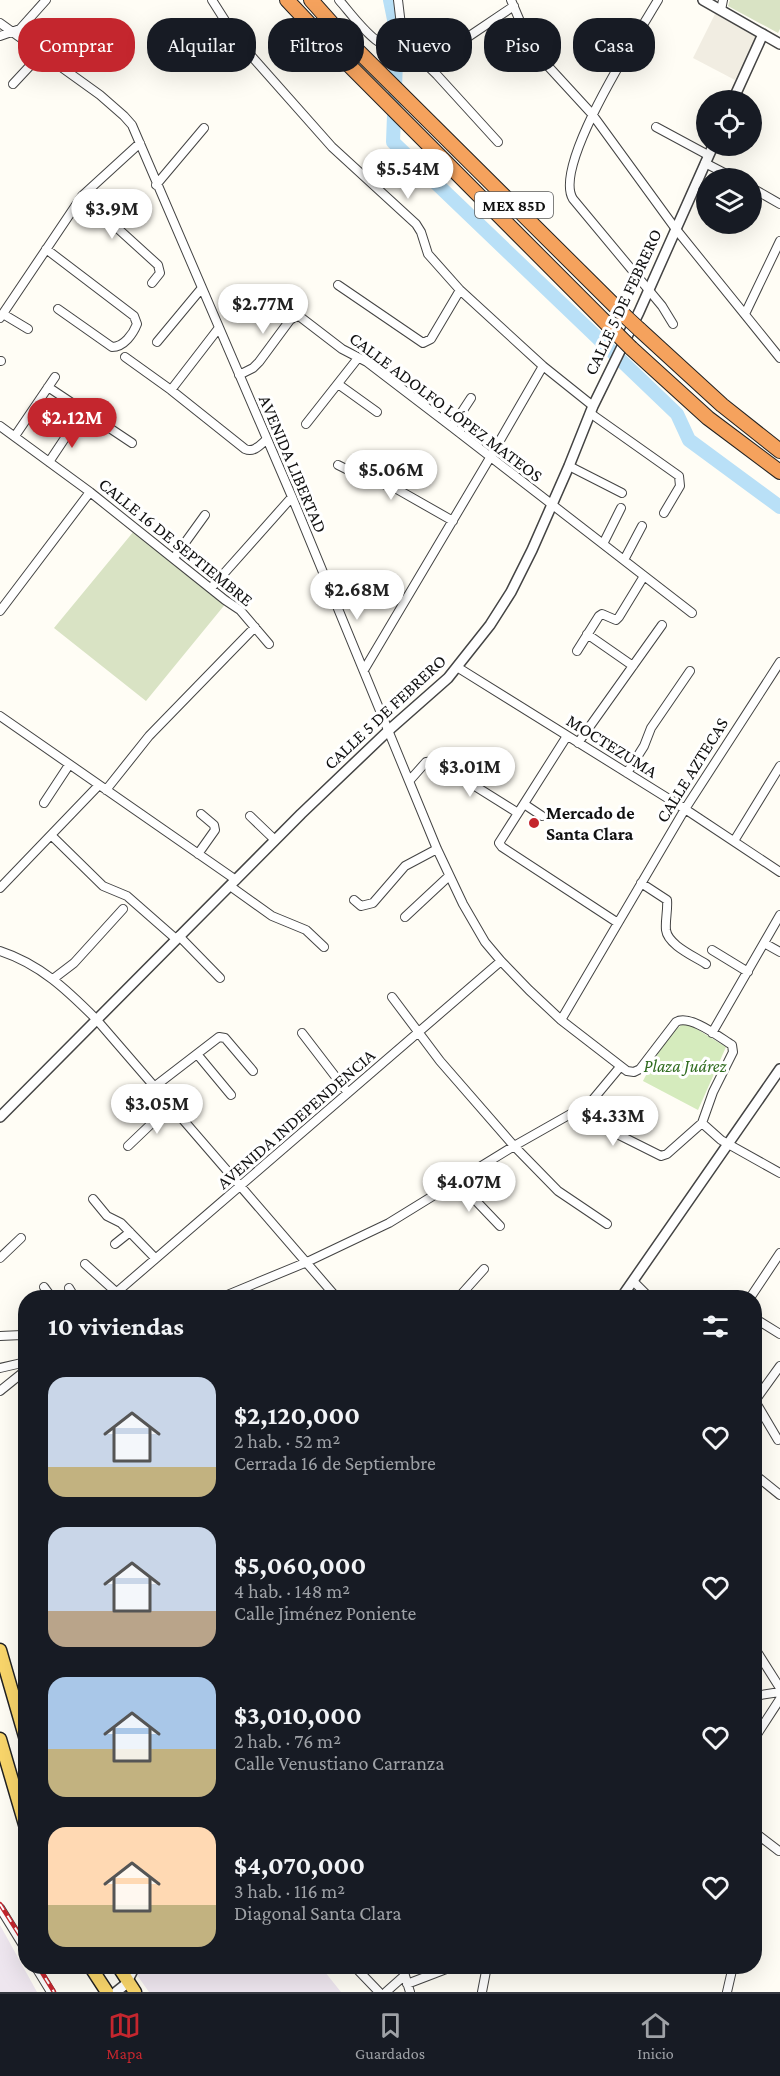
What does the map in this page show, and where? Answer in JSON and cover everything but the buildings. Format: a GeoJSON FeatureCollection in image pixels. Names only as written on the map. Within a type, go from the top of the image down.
{"type":"FeatureCollection","features":[{"type":"Feature","properties":{"kind":"highway","name":"MEX 85D"},"geometry":{"type":"LineString","coordinates":[[287,0],[405,122],[618,335],[625,350],[708,418],[780,472]]}},
{"type":"Feature","properties":{"kind":"highway","name":"MEX 85D"},"geometry":{"type":"LineString","coordinates":[[311,0],[639,329],[722,405],[780,451]]}},
{"type":"Feature","properties":{"kind":"main road"},"geometry":{"type":"LineString","coordinates":[[0,1650],[18,1712]]}},
{"type":"Feature","properties":{"kind":"main road"},"geometry":{"type":"LineString","coordinates":[[0,1739],[18,1801]]}},
{"type":"Feature","properties":{"kind":"main road"},"geometry":{"type":"LineString","coordinates":[[95,1974],[107,1992]]}},
{"type":"Feature","properties":{"kind":"main road"},"geometry":{"type":"LineString","coordinates":[[123,1974],[135,1992]]}},
{"type":"Feature","properties":{"kind":"street"},"geometry":{"type":"LineString","coordinates":[[0,36],[20,29],[46,0]]}},
{"type":"Feature","properties":{"kind":"street"},"geometry":{"type":"LineString","coordinates":[[212,0],[238,41],[332,147],[416,225],[421,232],[428,254],[460,290],[592,410],[679,476],[680,486],[664,513]]}},
{"type":"Feature","properties":{"kind":"street"},"geometry":{"type":"LineString","coordinates":[[339,0],[376,40]]}},
{"type":"Feature","properties":{"kind":"street"},"geometry":{"type":"LineString","coordinates":[[398,0],[400,18]]}},
{"type":"Feature","properties":{"kind":"street"},"geometry":{"type":"LineString","coordinates":[[648,18],[658,0]]}},
{"type":"Feature","properties":{"kind":"street"},"geometry":{"type":"LineString","coordinates":[[703,0],[722,5],[780,44]]}},
{"type":"Feature","properties":{"kind":"street"},"geometry":{"type":"LineString","coordinates":[[472,34],[513,3],[536,53],[592,114],[675,228],[780,358]]}},
{"type":"Feature","properties":{"kind":"street","name":"AVENIDA LIBERTAD"},"geometry":{"type":"LineString","coordinates":[[0,23],[18,38]]}},
{"type":"Feature","properties":{"kind":"street"},"geometry":{"type":"LineString","coordinates":[[738,90],[763,34]]}},
{"type":"Feature","properties":{"kind":"street"},"geometry":{"type":"LineString","coordinates":[[13,84],[24,72]]}},
{"type":"Feature","properties":{"kind":"street","name":"AVENIDA LIBERTAD"},"geometry":{"type":"LineString","coordinates":[[66,72],[117,109],[128,120],[140,143],[156,185],[292,497],[437,849],[473,922],[501,961],[561,1020],[620,1067],[634,1072],[640,1069],[676,1022],[680,1020],[691,1021],[712,1034]]}},
{"type":"Feature","properties":{"kind":"street"},"geometry":{"type":"LineString","coordinates":[[429,72],[498,142]]}},
{"type":"Feature","properties":{"kind":"street"},"geometry":{"type":"LineString","coordinates":[[616,72],[592,114],[576,155],[569,184],[570,195],[662,306],[673,324]]}},
{"type":"Feature","properties":{"kind":"street"},"geometry":{"type":"LineString","coordinates":[[656,127],[719,168]]}},
{"type":"Feature","properties":{"kind":"street"},"geometry":{"type":"LineString","coordinates":[[156,185],[204,128]]}},
{"type":"Feature","properties":{"kind":"street"},"geometry":{"type":"LineString","coordinates":[[28,329],[2,316],[82,196],[140,143]]}},
{"type":"Feature","properties":{"kind":"street","name":"CALLE 5 DE FEBRERO"},"geometry":{"type":"LineString","coordinates":[[0,1117],[275,840],[388,730],[432,693],[458,667],[502,607],[532,550],[608,375],[625,350],[648,291],[708,156]]}},
{"type":"Feature","properties":{"kind":"street"},"geometry":{"type":"LineString","coordinates":[[762,194],[780,204]]}},
{"type":"Feature","properties":{"kind":"street"},"geometry":{"type":"LineString","coordinates":[[82,196],[158,265],[160,273],[152,284]]}},
{"type":"Feature","properties":{"kind":"street"},"geometry":{"type":"LineString","coordinates":[[745,314],[780,241]]}},
{"type":"Feature","properties":{"kind":"street"},"geometry":{"type":"LineString","coordinates":[[46,249],[134,316],[137,324],[123,343],[116,348],[58,309]]}},
{"type":"Feature","properties":{"kind":"street"},"geometry":{"type":"LineString","coordinates":[[339,285],[419,342],[426,343],[431,339],[460,290]]}},
{"type":"Feature","properties":{"kind":"street"},"geometry":{"type":"LineString","coordinates":[[157,342],[201,289]]}},
{"type":"Feature","properties":{"kind":"street","name":"CALLE ADOLFO LÓPEZ MATEOS"},"geometry":{"type":"LineString","coordinates":[[240,375],[259,362],[290,320],[296,316],[303,318],[342,349],[358,357],[491,456],[692,613]]}},
{"type":"Feature","properties":{"kind":"street"},"geometry":{"type":"LineString","coordinates":[[171,390],[218,329]]}},
{"type":"Feature","properties":{"kind":"street"},"geometry":{"type":"LineString","coordinates":[[125,357],[245,449],[255,450],[267,439]]}},
{"type":"Feature","properties":{"kind":"street"},"geometry":{"type":"LineString","coordinates":[[306,424],[358,357]]}},
{"type":"Feature","properties":{"kind":"street"},"geometry":{"type":"LineString","coordinates":[[364,670],[543,366]]}},
{"type":"Feature","properties":{"kind":"street"},"geometry":{"type":"LineString","coordinates":[[15,436],[55,377]]}},
{"type":"Feature","properties":{"kind":"street"},"geometry":{"type":"LineString","coordinates":[[338,384],[377,412]]}},
{"type":"Feature","properties":{"kind":"street"},"geometry":{"type":"LineString","coordinates":[[48,387],[132,442]]}},
{"type":"Feature","properties":{"kind":"street"},"geometry":{"type":"LineString","coordinates":[[452,427],[471,398]]}},
{"type":"Feature","properties":{"kind":"street"},"geometry":{"type":"LineString","coordinates":[[49,462],[75,423]]}},
{"type":"Feature","properties":{"kind":"street","name":"CALLE 16 DE SEPTIEMBRE"},"geometry":{"type":"LineString","coordinates":[[0,426],[90,492],[240,610],[269,644]]}},
{"type":"Feature","properties":{"kind":"street"},"geometry":{"type":"LineString","coordinates":[[374,481],[387,456]]}},
{"type":"Feature","properties":{"kind":"street"},"geometry":{"type":"LineString","coordinates":[[338,465],[402,492],[453,521]]}},
{"type":"Feature","properties":{"kind":"street"},"geometry":{"type":"LineString","coordinates":[[569,466],[622,493]]}},
{"type":"Feature","properties":{"kind":"street"},"geometry":{"type":"LineString","coordinates":[[0,611],[90,492]]}},
{"type":"Feature","properties":{"kind":"street"},"geometry":{"type":"LineString","coordinates":[[211,588],[292,497]]}},
{"type":"Feature","properties":{"kind":"street"},"geometry":{"type":"LineString","coordinates":[[603,544],[621,508]]}},
{"type":"Feature","properties":{"kind":"street"},"geometry":{"type":"LineString","coordinates":[[174,558],[205,515]]}},
{"type":"Feature","properties":{"kind":"street"},"geometry":{"type":"LineString","coordinates":[[624,560],[642,526]]}},
{"type":"Feature","properties":{"kind":"street"},"geometry":{"type":"LineString","coordinates":[[577,651],[601,615],[615,620],[619,618],[644,576]]}},
{"type":"Feature","properties":{"kind":"street"},"geometry":{"type":"LineString","coordinates":[[578,743],[662,624]]}},
{"type":"Feature","properties":{"kind":"street"},"geometry":{"type":"LineString","coordinates":[[106,790],[149,736],[255,627]]}},
{"type":"Feature","properties":{"kind":"street"},"geometry":{"type":"LineString","coordinates":[[587,634],[633,666]]}},
{"type":"Feature","properties":{"kind":"street","name":"CALLE AZTECAS"},"geometry":{"type":"LineString","coordinates":[[561,1020],[685,809],[780,662]]}},
{"type":"Feature","properties":{"kind":"street","name":"MOCTEZUMA"},"geometry":{"type":"LineString","coordinates":[[458,667],[685,809],[780,872]]}},
{"type":"Feature","properties":{"kind":"street"},"geometry":{"type":"LineString","coordinates":[[627,773],[644,746],[651,728],[690,671]]}},
{"type":"Feature","properties":{"kind":"street"},"geometry":{"type":"LineString","coordinates":[[0,716],[198,854],[272,916],[306,930],[324,947]]}},
{"type":"Feature","properties":{"kind":"street"},"geometry":{"type":"LineString","coordinates":[[567,736],[499,843],[618,923]]}},
{"type":"Feature","properties":{"kind":"street"},"geometry":{"type":"LineString","coordinates":[[410,780],[426,762],[435,761],[518,813]]}},
{"type":"Feature","properties":{"kind":"street"},"geometry":{"type":"LineString","coordinates":[[44,803],[69,765]]}},
{"type":"Feature","properties":{"kind":"street"},"geometry":{"type":"LineString","coordinates":[[734,841],[780,765]]}},
{"type":"Feature","properties":{"kind":"street"},"geometry":{"type":"LineString","coordinates":[[0,888],[99,785]]}},
{"type":"Feature","properties":{"kind":"street"},"geometry":{"type":"LineString","coordinates":[[524,804],[542,816]]}},
{"type":"Feature","properties":{"kind":"street"},"geometry":{"type":"LineString","coordinates":[[198,854],[215,830],[214,825],[201,814]]}},
{"type":"Feature","properties":{"kind":"street"},"geometry":{"type":"LineString","coordinates":[[250,816],[275,840]]}},
{"type":"Feature","properties":{"kind":"street"},"geometry":{"type":"LineString","coordinates":[[51,835],[103,886],[127,896],[178,937],[220,978]]}},
{"type":"Feature","properties":{"kind":"street"},"geometry":{"type":"LineString","coordinates":[[354,900],[361,906],[372,904],[405,866],[437,849]]}},
{"type":"Feature","properties":{"kind":"street"},"geometry":{"type":"LineString","coordinates":[[405,917],[449,876]]}},
{"type":"Feature","properties":{"kind":"street"},"geometry":{"type":"LineString","coordinates":[[641,884],[667,900],[668,936],[678,946],[706,964]]}},
{"type":"Feature","properties":{"kind":"street"},"geometry":{"type":"LineString","coordinates":[[53,979],[74,963],[123,909]]}},
{"type":"Feature","properties":{"kind":"street"},"geometry":{"type":"LineString","coordinates":[[573,1112],[662,1156],[702,1123],[713,1092],[733,1049],[732,1045],[712,1034],[780,915]]}},
{"type":"Feature","properties":{"kind":"street"},"geometry":{"type":"LineString","coordinates":[[764,943],[780,952]]}},
{"type":"Feature","properties":{"kind":"street"},"geometry":{"type":"LineString","coordinates":[[712,950],[748,972]]}},
{"type":"Feature","properties":{"kind":"street"},"geometry":{"type":"LineString","coordinates":[[0,951],[31,964],[53,979],[96,1019],[330,1290]]}},
{"type":"Feature","properties":{"kind":"street","name":"AVENIDA INDEPENDENCIA"},"geometry":{"type":"LineString","coordinates":[[119,1290],[501,961]]}},
{"type":"Feature","properties":{"kind":"street"},"geometry":{"type":"LineString","coordinates":[[392,997],[418,1033],[514,1146],[558,1191],[607,1224]]}},
{"type":"Feature","properties":{"kind":"street"},"geometry":{"type":"LineString","coordinates":[[302,1033],[348,1093]]}},
{"type":"Feature","properties":{"kind":"street"},"geometry":{"type":"LineString","coordinates":[[154,1087],[216,1039],[223,1038],[253,1071]]}},
{"type":"Feature","properties":{"kind":"street"},"geometry":{"type":"LineString","coordinates":[[197,1054],[231,1095]]}},
{"type":"Feature","properties":{"kind":"street"},"geometry":{"type":"LineString","coordinates":[[239,1290],[306,1262],[388,1222],[590,1103],[620,1067]]}},
{"type":"Feature","properties":{"kind":"street"},"geometry":{"type":"LineString","coordinates":[[627,1290],[780,1069]]}},
{"type":"Feature","properties":{"kind":"street"},"geometry":{"type":"LineString","coordinates":[[128,1146],[170,1106]]}},
{"type":"Feature","properties":{"kind":"street"},"geometry":{"type":"LineString","coordinates":[[702,1123],[728,1144],[780,1173]]}},
{"type":"Feature","properties":{"kind":"street"},"geometry":{"type":"LineString","coordinates":[[457,1181],[500,1226]]}},
{"type":"Feature","properties":{"kind":"street"},"geometry":{"type":"LineString","coordinates":[[93,1199],[107,1216],[118,1221],[155,1258]]}},
{"type":"Feature","properties":{"kind":"street"},"geometry":{"type":"LineString","coordinates":[[115,1244],[130,1232]]}},
{"type":"Feature","properties":{"kind":"street"},"geometry":{"type":"LineString","coordinates":[[0,1258],[21,1238]]}},
{"type":"Feature","properties":{"kind":"street"},"geometry":{"type":"LineString","coordinates":[[755,1290],[780,1253]]}},
{"type":"Feature","properties":{"kind":"street"},"geometry":{"type":"LineString","coordinates":[[85,1264],[108,1290]]}},
{"type":"Feature","properties":{"kind":"street"},"geometry":{"type":"LineString","coordinates":[[465,1290],[483,1269]]}},
{"type":"Feature","properties":{"kind":"street"},"geometry":{"type":"LineString","coordinates":[[633,1281],[642,1290]]}},
{"type":"Feature","properties":{"kind":"street"},"geometry":{"type":"LineString","coordinates":[[762,1323],[780,1334]]}},
{"type":"Feature","properties":{"kind":"street"},"geometry":{"type":"LineString","coordinates":[[0,1336],[18,1335]]}},
{"type":"Feature","properties":{"kind":"street"},"geometry":{"type":"LineString","coordinates":[[0,1368],[18,1364]]}},
{"type":"Feature","properties":{"kind":"street"},"geometry":{"type":"LineString","coordinates":[[762,1392],[780,1366]]}},
{"type":"Feature","properties":{"kind":"street"},"geometry":{"type":"LineString","coordinates":[[0,1391],[18,1376]]}},
{"type":"Feature","properties":{"kind":"street"},"geometry":{"type":"LineString","coordinates":[[762,1414],[778,1440]]}},
{"type":"Feature","properties":{"kind":"street"},"geometry":{"type":"LineString","coordinates":[[762,1480],[780,1495]]}},
{"type":"Feature","properties":{"kind":"street"},"geometry":{"type":"LineString","coordinates":[[762,1660],[780,1690],[762,1694]]}},
{"type":"Feature","properties":{"kind":"street"},"geometry":{"type":"LineString","coordinates":[[762,1727],[780,1700]]}},
{"type":"Feature","properties":{"kind":"street"},"geometry":{"type":"LineString","coordinates":[[762,1838],[779,1851]]}},
{"type":"Feature","properties":{"kind":"street"},"geometry":{"type":"LineString","coordinates":[[0,1908],[18,1937]]}},
{"type":"Feature","properties":{"kind":"street"},"geometry":{"type":"LineString","coordinates":[[40,1974],[51,1992]]}},
{"type":"Feature","properties":{"kind":"street"},"geometry":{"type":"LineString","coordinates":[[116,1992],[128,1981],[131,1974]]}},
{"type":"Feature","properties":{"kind":"street"},"geometry":{"type":"LineString","coordinates":[[362,1974],[379,1992]]}},
{"type":"Feature","properties":{"kind":"street"},"geometry":{"type":"LineString","coordinates":[[386,1992],[433,1974]]}},
{"type":"Feature","properties":{"kind":"street"},"geometry":{"type":"LineString","coordinates":[[482,1992],[486,1974]]}},
{"type":"Feature","properties":{"kind":"street"},"geometry":{"type":"LineString","coordinates":[[727,1992],[731,1974]]}},
{"type":"Feature","properties":{"kind":"shaded area"},"geometry":{"type":"Polygon","coordinates":[[[716,12],[758,35],[735,80],[693,58],[716,12]]]}},
{"type":"Feature","properties":{"kind":"shaded area"},"geometry":{"type":"Polygon","coordinates":[[[0,1925],[18,1958],[18,1974],[27,1974],[37,1992],[0,1992],[0,1925]]]}},
{"type":"Feature","properties":{"kind":"shaded area"},"geometry":{"type":"Polygon","coordinates":[[[327,1974],[341,1992],[149,1992],[137,1975],[327,1974]]]}},
{"type":"Feature","properties":{"kind":"green space"},"geometry":{"type":"Polygon","coordinates":[[[730,0],[780,0],[778,33],[728,6],[730,0]]]}},
{"type":"Feature","properties":{"kind":"green space"},"geometry":{"type":"Polygon","coordinates":[[[134,531],[227,602],[146,701],[54,628],[134,531]]]}},
{"type":"Feature","properties":{"kind":"green space","name":"Plaza Juárez"},"geometry":{"type":"Polygon","coordinates":[[[687,1023],[726,1047],[698,1110],[643,1081],[668,1039],[680,1026],[687,1023]]]}},
{"type":"Feature","properties":{"kind":"waterway"},"geometry":{"type":"LineString","coordinates":[[390,0],[397,34],[393,142],[677,414],[689,440],[780,507]]}},
{"type":"Feature","properties":{"kind":"railway"},"geometry":{"type":"LineString","coordinates":[[0,1904],[18,1932]]}},
{"type":"Feature","properties":{"kind":"railway"},"geometry":{"type":"LineString","coordinates":[[43,1974],[54,1992]]}},
{"type":"Feature","properties":{"kind":"place","name":"Mercado de Santa Clara"},"geometry":{"type":"Point","coordinates":[534,823]}}]}
